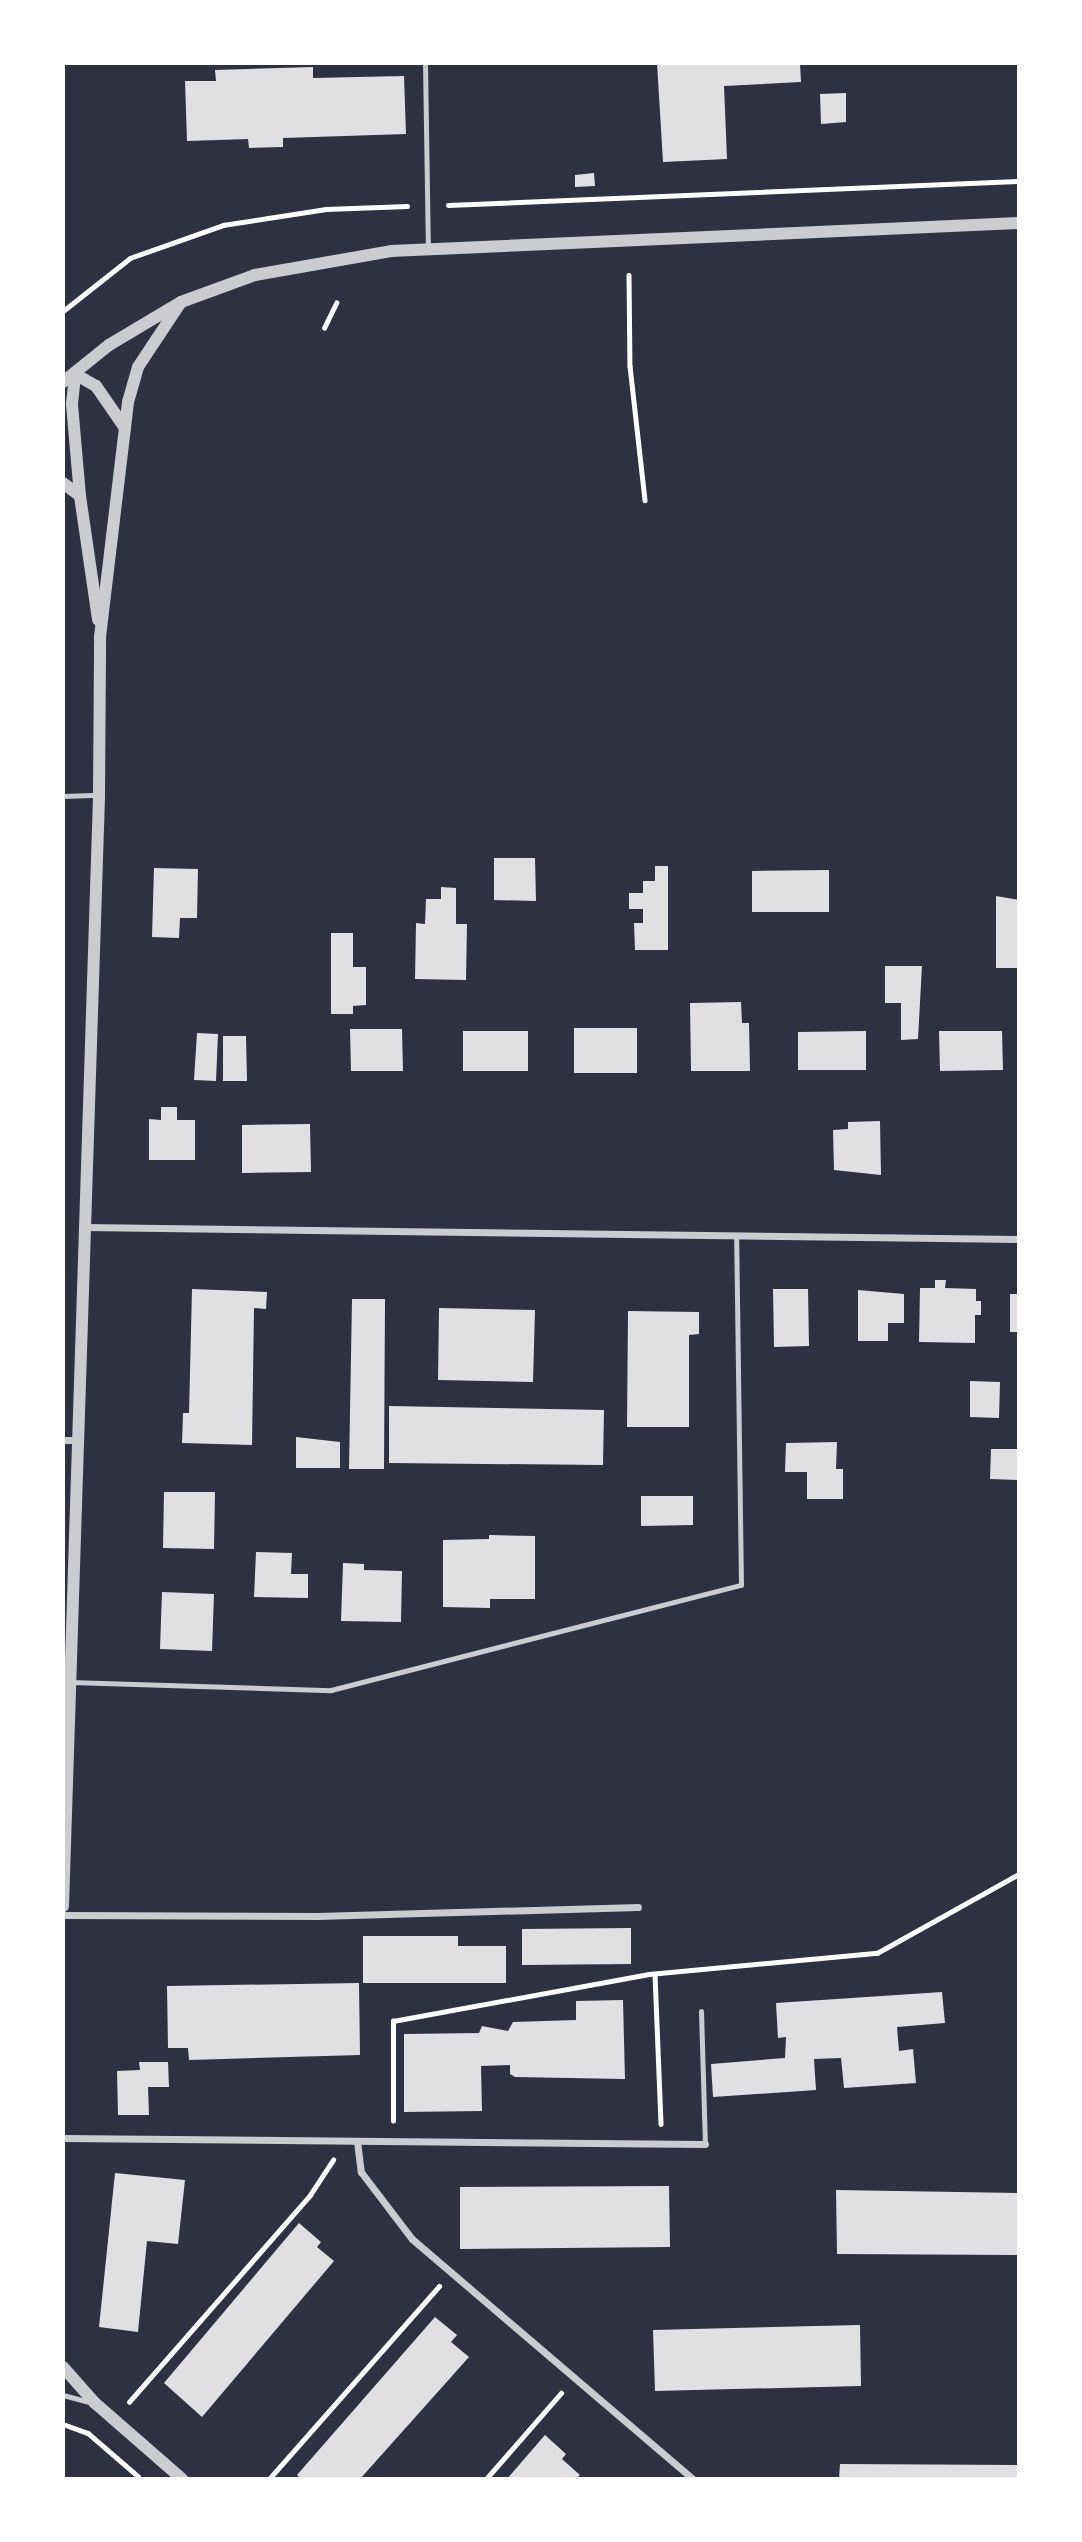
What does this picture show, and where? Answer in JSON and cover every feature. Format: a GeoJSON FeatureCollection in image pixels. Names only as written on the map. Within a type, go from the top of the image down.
{"type":"FeatureCollection","features":[{"type":"Feature","properties":{"kind":"street"},"geometry":{"type":"LineString","coordinates":[[63,382],[109,345],[181,302],[255,275],[391,251],[1019,223]]}},
{"type":"Feature","properties":{"kind":"street"},"geometry":{"type":"LineString","coordinates":[[63,1906],[100,795],[100,637],[125,428],[138,367],[181,302]]}},
{"type":"Feature","properties":{"kind":"street"},"geometry":{"type":"LineString","coordinates":[[75,374],[96,386],[125,428]]}},
{"type":"Feature","properties":{"kind":"street"},"geometry":{"type":"LineString","coordinates":[[75,374],[72,404],[80,496],[100,637]]}},
{"type":"Feature","properties":{"kind":"street"},"geometry":{"type":"LineString","coordinates":[[63,483],[80,496]]}},
{"type":"Feature","properties":{"kind":"street"},"geometry":{"type":"LineString","coordinates":[[84,1227],[736,1238],[1019,1239]]}},
{"type":"Feature","properties":{"kind":"street"},"geometry":{"type":"LineString","coordinates":[[63,1440],[78,1440]]}},
{"type":"Feature","properties":{"kind":"street"},"geometry":{"type":"LineString","coordinates":[[63,1915],[317,1916],[638,1907]]}},
{"type":"Feature","properties":{"kind":"street"},"geometry":{"type":"LineString","coordinates":[[63,2138],[705,2144]]}},
{"type":"Feature","properties":{"kind":"street"},"geometry":{"type":"LineString","coordinates":[[356,2141],[361,2172],[411,2239],[693,2479]]}},
{"type":"Feature","properties":{"kind":"street"},"geometry":{"type":"LineString","coordinates":[[63,2367],[95,2403],[182,2479]]}},
{"type":"Feature","properties":{"kind":"lane"},"geometry":{"type":"LineString","coordinates":[[425,63],[428,250]]}},
{"type":"Feature","properties":{"kind":"lane"},"geometry":{"type":"LineString","coordinates":[[63,796],[100,795]]}},
{"type":"Feature","properties":{"kind":"lane"},"geometry":{"type":"LineString","coordinates":[[70,1682],[331,1690],[741,1585],[736,1238]]}},
{"type":"Feature","properties":{"kind":"lane"},"geometry":{"type":"LineString","coordinates":[[701,2011],[705,2144]]}},
{"type":"Feature","properties":{"kind":"lane"},"geometry":{"type":"LineString","coordinates":[[63,2395],[95,2403]]}},
{"type":"Feature","properties":{"kind":"path"},"geometry":{"type":"LineString","coordinates":[[63,312],[130,258],[223,225],[326,209],[1019,181]]}},
{"type":"Feature","properties":{"kind":"path"},"geometry":{"type":"LineString","coordinates":[[629,275],[630,366],[645,500]]}},
{"type":"Feature","properties":{"kind":"path"},"geometry":{"type":"LineString","coordinates":[[324,328],[336,303]]}},
{"type":"Feature","properties":{"kind":"path"},"geometry":{"type":"LineString","coordinates":[[393,2132],[393,2021],[655,1974],[877,1953],[1019,1874]]}},
{"type":"Feature","properties":{"kind":"path"},"geometry":{"type":"LineString","coordinates":[[655,1974],[661,2132]]}},
{"type":"Feature","properties":{"kind":"path"},"geometry":{"type":"LineString","coordinates":[[129,2402],[310,2195],[334,2159]]}},
{"type":"Feature","properties":{"kind":"path"},"geometry":{"type":"LineString","coordinates":[[269,2479],[439,2285]]}},
{"type":"Feature","properties":{"kind":"path"},"geometry":{"type":"LineString","coordinates":[[486,2479],[562,2392]]}},
{"type":"Feature","properties":{"kind":"path"},"geometry":{"type":"LineString","coordinates":[[63,2424],[88,2433],[142,2479]]}},
{"type":"Feature","properties":{"kind":"building"},"geometry":{"type":"Polygon","coordinates":[[[657,63],[800,63],[801,82],[724,86],[727,159],[663,162],[657,63]]]}},
{"type":"Feature","properties":{"kind":"building"},"geometry":{"type":"Polygon","coordinates":[[[313,67],[313,78],[404,76],[406,134],[283,138],[283,147],[249,148],[248,139],[187,141],[185,81],[216,81],[215,70],[313,67]]]}},
{"type":"Feature","properties":{"kind":"building"},"geometry":{"type":"Polygon","coordinates":[[[846,93],[846,122],[821,124],[820,94],[846,93]]]}},
{"type":"Feature","properties":{"kind":"building"},"geometry":{"type":"Polygon","coordinates":[[[594,173],[595,186],[575,187],[575,175],[594,173]]]}},
{"type":"Feature","properties":{"kind":"building"},"geometry":{"type":"Polygon","coordinates":[[[494,858],[535,858],[536,901],[494,900],[494,858]]]}},
{"type":"Feature","properties":{"kind":"building"},"geometry":{"type":"Polygon","coordinates":[[[655,866],[668,866],[668,950],[635,950],[634,923],[643,923],[643,909],[629,909],[629,893],[643,893],[643,881],[655,881],[655,866]]]}},
{"type":"Feature","properties":{"kind":"building"},"geometry":{"type":"Polygon","coordinates":[[[154,868],[198,869],[197,918],[180,918],[179,938],[152,937],[154,868]]]}},
{"type":"Feature","properties":{"kind":"building"},"geometry":{"type":"Polygon","coordinates":[[[829,870],[829,912],[752,912],[752,871],[829,870]]]}},
{"type":"Feature","properties":{"kind":"building"},"geometry":{"type":"Polygon","coordinates":[[[441,887],[456,888],[456,924],[467,924],[466,980],[415,979],[416,923],[425,924],[426,899],[441,899],[441,887]]]}},
{"type":"Feature","properties":{"kind":"building"},"geometry":{"type":"Polygon","coordinates":[[[996,896],[1019,900],[1019,968],[996,968],[996,896]]]}},
{"type":"Feature","properties":{"kind":"building"},"geometry":{"type":"Polygon","coordinates":[[[331,933],[353,933],[353,967],[366,967],[366,1005],[353,1006],[353,1014],[331,1014],[331,933]]]}},
{"type":"Feature","properties":{"kind":"building"},"geometry":{"type":"Polygon","coordinates":[[[885,966],[922,966],[918,1039],[901,1040],[901,1003],[885,1003],[885,966]]]}},
{"type":"Feature","properties":{"kind":"building"},"geometry":{"type":"Polygon","coordinates":[[[741,1002],[742,1023],[749,1023],[750,1071],[691,1071],[690,1003],[741,1002]]]}},
{"type":"Feature","properties":{"kind":"building"},"geometry":{"type":"Polygon","coordinates":[[[574,1028],[637,1028],[637,1073],[574,1073],[574,1028]]]}},
{"type":"Feature","properties":{"kind":"building"},"geometry":{"type":"Polygon","coordinates":[[[350,1029],[402,1029],[403,1071],[351,1071],[350,1029]]]}},
{"type":"Feature","properties":{"kind":"building"},"geometry":{"type":"Polygon","coordinates":[[[463,1031],[528,1031],[528,1071],[463,1071],[463,1031]]]}},
{"type":"Feature","properties":{"kind":"building"},"geometry":{"type":"Polygon","coordinates":[[[866,1031],[866,1070],[798,1070],[798,1032],[866,1031]]]}},
{"type":"Feature","properties":{"kind":"building"},"geometry":{"type":"Polygon","coordinates":[[[939,1031],[1002,1031],[1003,1070],[940,1071],[939,1031]]]}},
{"type":"Feature","properties":{"kind":"building"},"geometry":{"type":"Polygon","coordinates":[[[197,1033],[218,1034],[216,1081],[194,1080],[197,1033]]]}},
{"type":"Feature","properties":{"kind":"building"},"geometry":{"type":"Polygon","coordinates":[[[223,1036],[246,1036],[247,1081],[223,1081],[223,1036]]]}},
{"type":"Feature","properties":{"kind":"building"},"geometry":{"type":"Polygon","coordinates":[[[161,1107],[177,1107],[177,1120],[195,1120],[195,1160],[149,1160],[149,1119],[161,1120],[161,1107]]]}},
{"type":"Feature","properties":{"kind":"building"},"geometry":{"type":"Polygon","coordinates":[[[880,1121],[881,1175],[834,1170],[833,1130],[848,1129],[848,1122],[880,1121]]]}},
{"type":"Feature","properties":{"kind":"building"},"geometry":{"type":"Polygon","coordinates":[[[310,1124],[311,1172],[242,1173],[242,1125],[310,1124]]]}},
{"type":"Feature","properties":{"kind":"building"},"geometry":{"type":"Polygon","coordinates":[[[935,1280],[946,1280],[945,1288],[976,1289],[976,1301],[981,1301],[981,1315],[975,1315],[975,1343],[919,1342],[920,1288],[935,1288],[935,1280]]]}},
{"type":"Feature","properties":{"kind":"building"},"geometry":{"type":"Polygon","coordinates":[[[192,1289],[267,1292],[266,1309],[254,1308],[252,1445],[182,1443],[183,1413],[189,1413],[192,1289]]]}},
{"type":"Feature","properties":{"kind":"building"},"geometry":{"type":"Polygon","coordinates":[[[773,1289],[808,1289],[809,1346],[774,1347],[773,1289]]]}},
{"type":"Feature","properties":{"kind":"building"},"geometry":{"type":"Polygon","coordinates":[[[858,1290],[904,1294],[904,1323],[888,1323],[888,1341],[858,1341],[858,1290]]]}},
{"type":"Feature","properties":{"kind":"building"},"geometry":{"type":"Polygon","coordinates":[[[1010,1294],[1019,1294],[1019,1332],[1010,1332],[1010,1294]]]}},
{"type":"Feature","properties":{"kind":"building"},"geometry":{"type":"Polygon","coordinates":[[[352,1299],[385,1299],[384,1469],[349,1469],[352,1299]]]}},
{"type":"Feature","properties":{"kind":"building"},"geometry":{"type":"Polygon","coordinates":[[[439,1308],[535,1310],[533,1382],[438,1380],[439,1308]]]}},
{"type":"Feature","properties":{"kind":"building"},"geometry":{"type":"Polygon","coordinates":[[[628,1311],[699,1312],[699,1334],[689,1335],[689,1427],[627,1427],[628,1311]]]}},
{"type":"Feature","properties":{"kind":"building"},"geometry":{"type":"Polygon","coordinates":[[[970,1381],[1000,1382],[999,1418],[970,1417],[970,1381]]]}},
{"type":"Feature","properties":{"kind":"building"},"geometry":{"type":"Polygon","coordinates":[[[389,1406],[604,1410],[603,1465],[389,1463],[389,1406]]]}},
{"type":"Feature","properties":{"kind":"building"},"geometry":{"type":"Polygon","coordinates":[[[296,1437],[340,1442],[340,1468],[296,1468],[296,1437]]]}},
{"type":"Feature","properties":{"kind":"building"},"geometry":{"type":"Polygon","coordinates":[[[837,1442],[836,1469],[843,1469],[843,1499],[807,1499],[807,1472],[785,1472],[786,1443],[837,1442]]]}},
{"type":"Feature","properties":{"kind":"building"},"geometry":{"type":"Polygon","coordinates":[[[991,1449],[1019,1449],[1019,1480],[990,1479],[991,1449]]]}},
{"type":"Feature","properties":{"kind":"building"},"geometry":{"type":"Polygon","coordinates":[[[164,1492],[215,1492],[214,1549],[163,1548],[164,1492]]]}},
{"type":"Feature","properties":{"kind":"building"},"geometry":{"type":"Polygon","coordinates":[[[641,1496],[693,1496],[693,1525],[641,1526],[641,1496]]]}},
{"type":"Feature","properties":{"kind":"building"},"geometry":{"type":"Polygon","coordinates":[[[489,1535],[535,1536],[535,1599],[490,1599],[490,1608],[443,1607],[443,1540],[489,1539],[489,1535]]]}},
{"type":"Feature","properties":{"kind":"building"},"geometry":{"type":"Polygon","coordinates":[[[256,1552],[292,1553],[291,1574],[308,1574],[308,1598],[254,1597],[256,1552]]]}},
{"type":"Feature","properties":{"kind":"building"},"geometry":{"type":"Polygon","coordinates":[[[343,1563],[364,1564],[364,1570],[402,1571],[401,1622],[341,1621],[343,1563]]]}},
{"type":"Feature","properties":{"kind":"building"},"geometry":{"type":"Polygon","coordinates":[[[162,1592],[214,1594],[212,1651],[160,1649],[162,1592]]]}},
{"type":"Feature","properties":{"kind":"building"},"geometry":{"type":"Polygon","coordinates":[[[631,1928],[631,1964],[522,1965],[522,1929],[631,1928]]]}},
{"type":"Feature","properties":{"kind":"building"},"geometry":{"type":"Polygon","coordinates":[[[363,1936],[458,1936],[458,1946],[506,1946],[506,1983],[363,1983],[363,1936]]]}},
{"type":"Feature","properties":{"kind":"building"},"geometry":{"type":"Polygon","coordinates":[[[359,1983],[360,2055],[189,2060],[188,2048],[168,2048],[167,1986],[359,1983]]]}},
{"type":"Feature","properties":{"kind":"building"},"geometry":{"type":"Polygon","coordinates":[[[942,1992],[945,2023],[897,2027],[899,2051],[913,2049],[916,2083],[844,2088],[841,2058],[814,2059],[816,2090],[713,2097],[711,2064],[785,2058],[786,2037],[778,2038],[776,2003],[942,1992]]]}},
{"type":"Feature","properties":{"kind":"building"},"geometry":{"type":"Polygon","coordinates":[[[623,2000],[625,2079],[515,2077],[510,2074],[510,2065],[481,2066],[482,2111],[404,2112],[404,2034],[479,2033],[482,2026],[508,2031],[513,2022],[576,2020],[576,2001],[623,2000]]]}},
{"type":"Feature","properties":{"kind":"building"},"geometry":{"type":"Polygon","coordinates":[[[139,2062],[168,2062],[169,2087],[148,2087],[149,2115],[118,2115],[117,2071],[140,2070],[139,2062]]]}},
{"type":"Feature","properties":{"kind":"building"},"geometry":{"type":"Polygon","coordinates":[[[115,2173],[185,2180],[178,2244],[147,2241],[138,2332],[99,2327],[115,2173]]]}},
{"type":"Feature","properties":{"kind":"building"},"geometry":{"type":"Polygon","coordinates":[[[669,2186],[670,2247],[460,2249],[460,2187],[669,2186]]]}},
{"type":"Feature","properties":{"kind":"building"},"geometry":{"type":"Polygon","coordinates":[[[836,2190],[1019,2193],[1019,2255],[837,2254],[836,2190]]]}},
{"type":"Feature","properties":{"kind":"building"},"geometry":{"type":"Polygon","coordinates":[[[299,2223],[321,2242],[317,2247],[334,2261],[202,2417],[164,2383],[299,2223]]]}},
{"type":"Feature","properties":{"kind":"building"},"geometry":{"type":"Polygon","coordinates":[[[435,2317],[457,2335],[451,2342],[469,2357],[360,2479],[301,2479],[297,2475],[435,2317]]]}},
{"type":"Feature","properties":{"kind":"building"},"geometry":{"type":"Polygon","coordinates":[[[860,2325],[861,2386],[655,2391],[653,2330],[860,2325]]]}},
{"type":"Feature","properties":{"kind":"building"},"geometry":{"type":"Polygon","coordinates":[[[545,2435],[566,2454],[562,2459],[580,2475],[576,2479],[507,2479],[545,2435]]]}},
{"type":"Feature","properties":{"kind":"building"},"geometry":{"type":"Polygon","coordinates":[[[840,2464],[1019,2465],[1019,2479],[839,2479],[840,2464]]]}}]}
